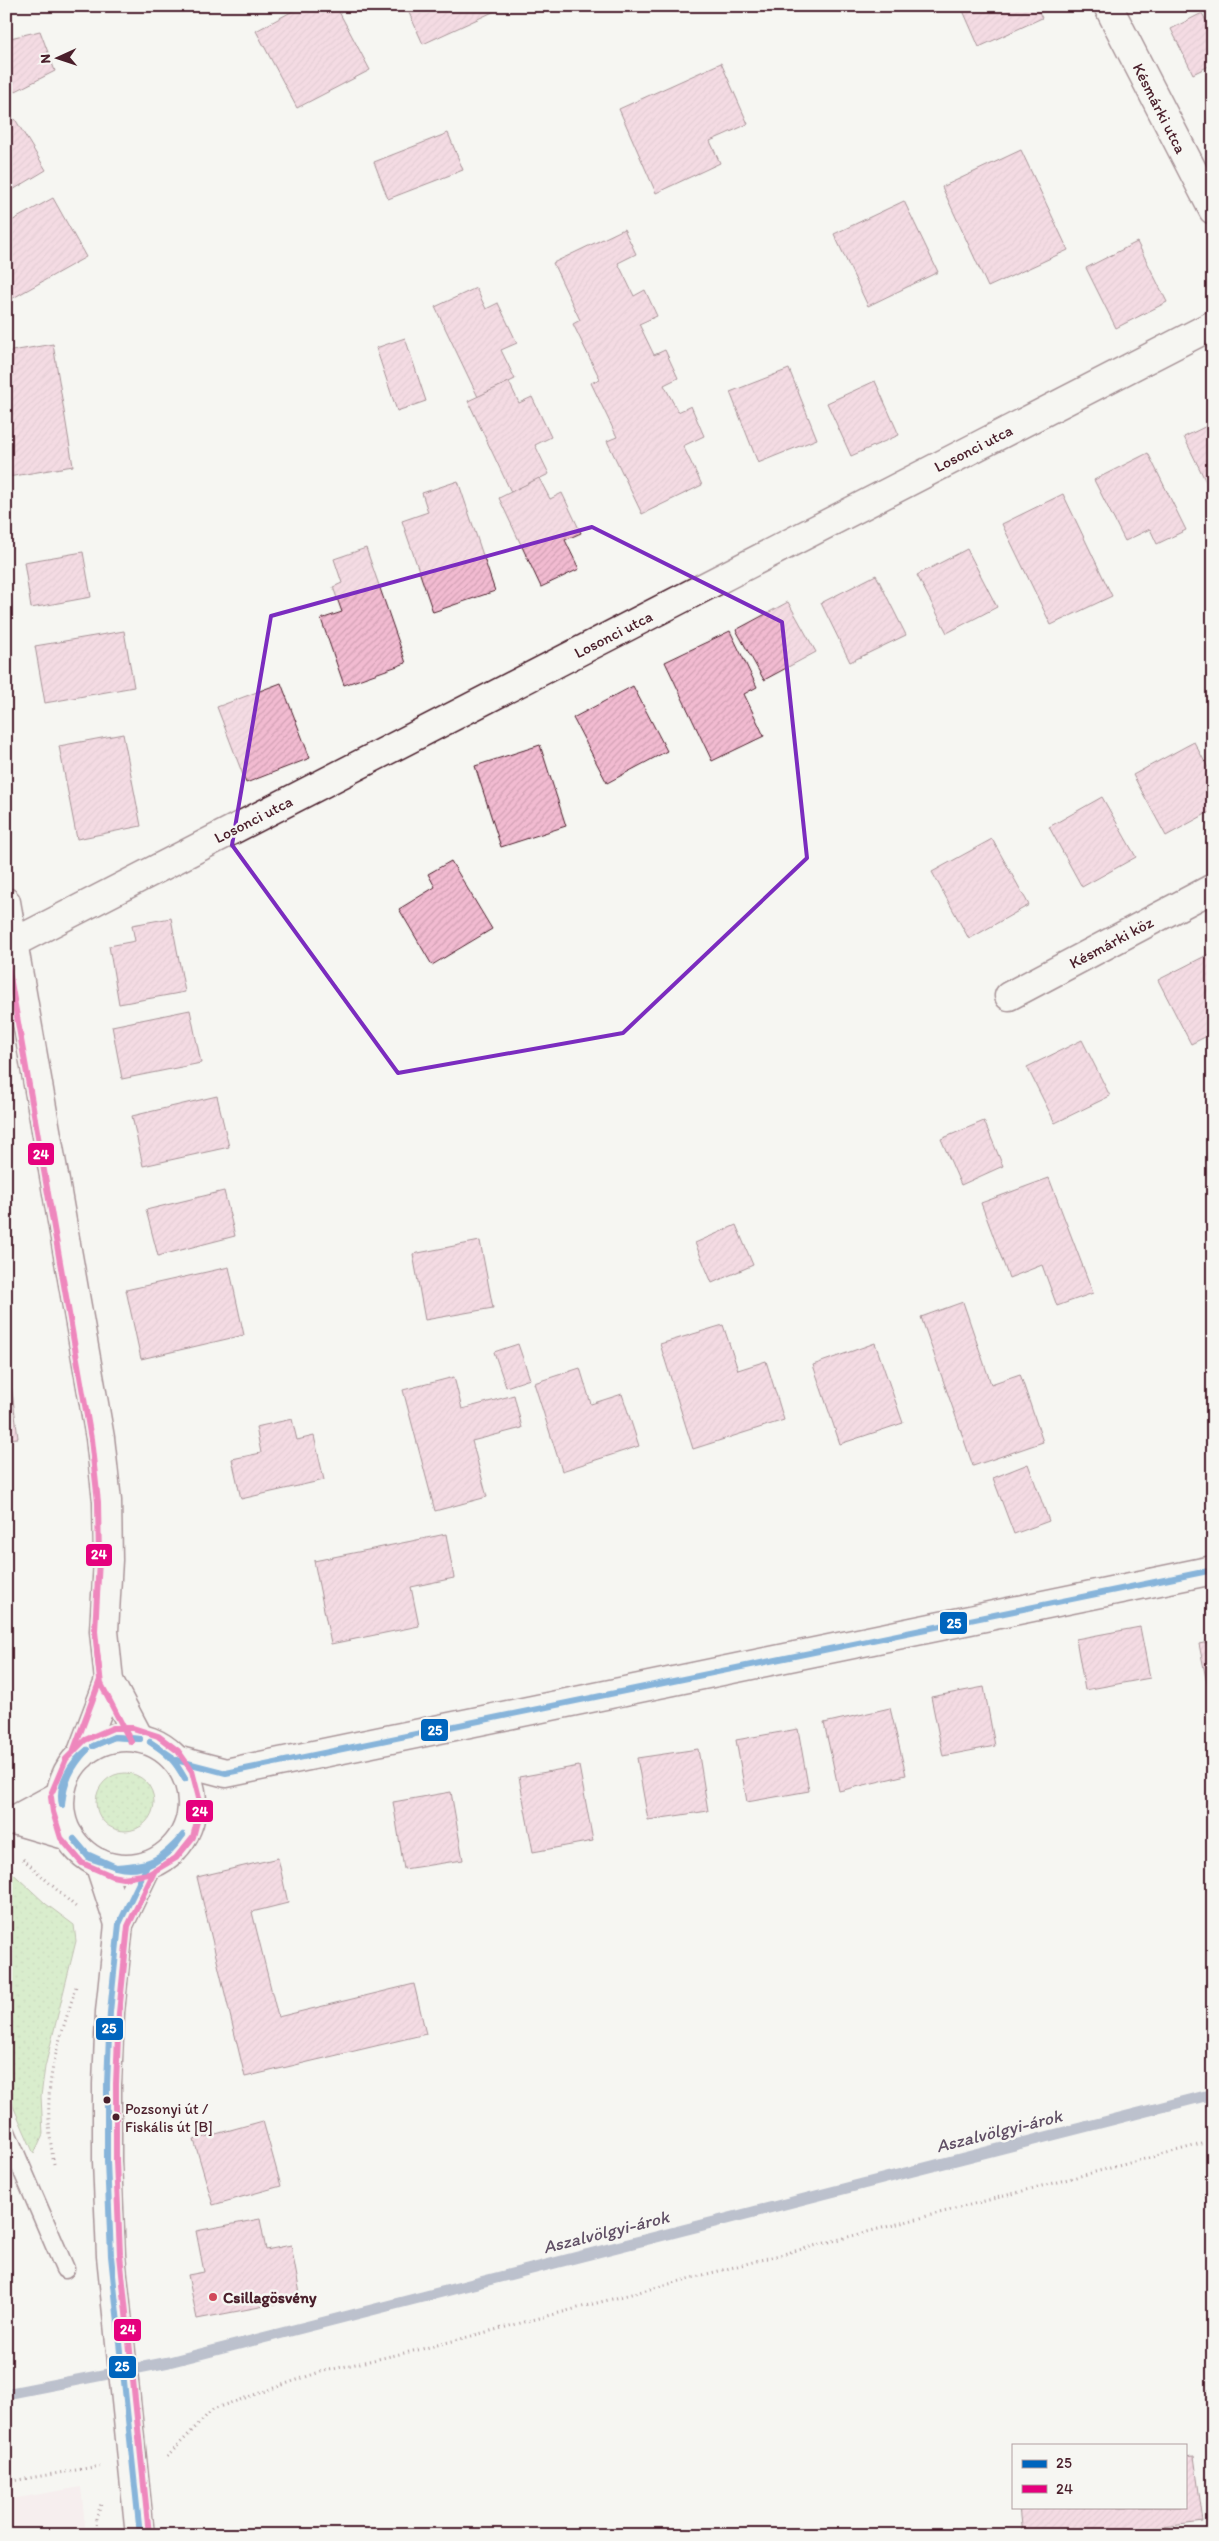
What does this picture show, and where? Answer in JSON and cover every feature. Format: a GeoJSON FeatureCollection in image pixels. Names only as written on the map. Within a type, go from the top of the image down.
{"type":"FeatureCollection","features":[{"type":"Feature","properties":{"kind":"street","name":"Késmárki utca"},"geometry":{"type":"LineString","coordinates":[[1108,6],[1213,210]]}},
{"type":"Feature","properties":{"kind":"street","name":"Losonci utca"},"geometry":{"type":"LineString","coordinates":[[13,943],[1213,325]]}},
{"type":"Feature","properties":{"kind":"street","name":"Késmárki köz"},"geometry":{"type":"LineString","coordinates":[[1009,996],[1213,888]]}},
{"type":"Feature","properties":{"kind":"street"},"geometry":{"type":"LineString","coordinates":[[6,902],[100,1438],[107,1501],[108,1560],[104,1630],[109,1681],[139,1738]]}},
{"type":"Feature","properties":{"kind":"street"},"geometry":{"type":"LineString","coordinates":[[176,1760],[226,1773],[1213,1570]]}},
{"type":"Feature","properties":{"kind":"street"},"geometry":{"type":"LineString","coordinates":[[81,1755],[94,1746],[108,1740],[123,1737],[139,1738],[160,1746],[176,1760],[189,1784],[192,1811],[187,1829],[178,1845],[164,1857],[147,1866],[122,1870],[99,1863],[82,1852],[69,1836],[62,1816],[60,1795],[67,1774],[81,1755],[109,1681]]}},
{"type":"Feature","properties":{"kind":"street"},"geometry":{"type":"LineString","coordinates":[[192,1811],[226,1773]]}},
{"type":"Feature","properties":{"kind":"street"},"geometry":{"type":"LineString","coordinates":[[10,1821],[60,1795]]}},
{"type":"Feature","properties":{"kind":"street"},"geometry":{"type":"LineString","coordinates":[[10,1821],[69,1836]]}},
{"type":"Feature","properties":{"kind":"street"},"geometry":{"type":"LineString","coordinates":[[99,1863],[119,1924]]}},
{"type":"Feature","properties":{"kind":"street"},"geometry":{"type":"LineString","coordinates":[[140,2535],[112,2256],[107,2142],[110,2012],[119,1924],[147,1866]]}},
{"type":"Feature","properties":{"kind":"lane"},"geometry":{"type":"LineString","coordinates":[[6,2132],[65,2269]]}},
{"type":"Feature","properties":{"kind":"path"},"geometry":{"type":"LineString","coordinates":[[19,1855],[81,1912]]}},
{"type":"Feature","properties":{"kind":"path"},"geometry":{"type":"LineString","coordinates":[[57,2172],[49,2133],[49,2097],[54,2066],[78,1978]]}},
{"type":"Feature","properties":{"kind":"path"},"geometry":{"type":"LineString","coordinates":[[136,2488],[164,2486],[167,2457],[213,2410],[320,2372],[422,2349],[1213,2141]]}},
{"type":"Feature","properties":{"kind":"path"},"geometry":{"type":"LineString","coordinates":[[1213,2380],[1206,2400],[1213,2424]]}},
{"type":"Feature","properties":{"kind":"path"},"geometry":{"type":"LineString","coordinates":[[6,2482],[103,2466]]}},
{"type":"Feature","properties":{"kind":"highlighted area"},"geometry":{"type":"Polygon","coordinates":[[[592,527],[782,622],[807,858],[623,1033],[398,1073],[232,845],[271,616],[592,527]]]}},
{"type":"Feature","properties":{"kind":"shaded area"},"geometry":{"type":"Polygon","coordinates":[[[81,2487],[86,2535],[6,2535],[6,2500],[81,2487]]]}},
{"type":"Feature","properties":{"kind":"green space"},"geometry":{"type":"Polygon","coordinates":[[[125,1773],[136,1775],[149,1786],[154,1802],[152,1813],[141,1826],[125,1831],[114,1829],[101,1818],[96,1802],[98,1791],[109,1778],[125,1773]]]}},
{"type":"Feature","properties":{"kind":"green space"},"geometry":{"type":"Polygon","coordinates":[[[6,1867],[46,1904],[74,1925],[76,1941],[45,2067],[41,2096],[43,2134],[34,2154],[6,2090],[6,1867]]]}},
{"type":"Feature","properties":{"kind":"building"},"geometry":{"type":"Polygon","coordinates":[[[302,6],[336,6],[370,70],[297,108],[256,31],[302,6]]]}},
{"type":"Feature","properties":{"kind":"building"},"geometry":{"type":"Polygon","coordinates":[[[406,6],[506,6],[423,44],[406,6]]]}},
{"type":"Feature","properties":{"kind":"building"},"geometry":{"type":"Polygon","coordinates":[[[961,6],[1036,6],[1042,18],[979,47],[961,6]]]}},
{"type":"Feature","properties":{"kind":"building"},"geometry":{"type":"Polygon","coordinates":[[[1202,13],[1213,34],[1213,64],[1193,74],[1171,29],[1202,13]]]}},
{"type":"Feature","properties":{"kind":"building"},"geometry":{"type":"Polygon","coordinates":[[[40,31],[55,71],[6,96],[6,39],[40,31]]]}},
{"type":"Feature","properties":{"kind":"building"},"geometry":{"type":"Polygon","coordinates":[[[721,63],[748,124],[710,141],[720,163],[656,193],[619,109],[721,63]]]}},
{"type":"Feature","properties":{"kind":"building"},"geometry":{"type":"Polygon","coordinates":[[[15,119],[46,170],[6,194],[6,125],[15,119]]]}},
{"type":"Feature","properties":{"kind":"building"},"geometry":{"type":"Polygon","coordinates":[[[448,133],[463,170],[388,199],[374,162],[448,133]]]}},
{"type":"Feature","properties":{"kind":"building"},"geometry":{"type":"Polygon","coordinates":[[[1021,150],[1068,250],[988,287],[942,187],[1021,150]]]}},
{"type":"Feature","properties":{"kind":"building"},"geometry":{"type":"Polygon","coordinates":[[[53,198],[86,257],[6,302],[6,224],[53,198]]]}},
{"type":"Feature","properties":{"kind":"building"},"geometry":{"type":"Polygon","coordinates":[[[904,201],[938,272],[868,306],[834,234],[904,201]]]}},
{"type":"Feature","properties":{"kind":"building"},"geometry":{"type":"Polygon","coordinates":[[[624,229],[636,254],[618,263],[634,296],[645,290],[657,316],[639,324],[654,355],[665,350],[678,378],[664,385],[678,412],[691,406],[704,436],[683,446],[702,485],[642,514],[607,441],[617,437],[591,383],[600,379],[573,324],[580,320],[553,263],[624,229]]]}},
{"type":"Feature","properties":{"kind":"building"},"geometry":{"type":"Polygon","coordinates":[[[1137,242],[1167,302],[1116,328],[1086,268],[1137,242]]]}},
{"type":"Feature","properties":{"kind":"building"},"geometry":{"type":"Polygon","coordinates":[[[476,288],[486,309],[498,303],[517,343],[501,350],[515,379],[478,397],[435,307],[476,288]]]}},
{"type":"Feature","properties":{"kind":"building"},"geometry":{"type":"Polygon","coordinates":[[[405,338],[426,401],[397,411],[376,348],[405,338]]]}},
{"type":"Feature","properties":{"kind":"building"},"geometry":{"type":"Polygon","coordinates":[[[53,344],[73,466],[8,477],[6,352],[53,344]]]}},
{"type":"Feature","properties":{"kind":"building"},"geometry":{"type":"Polygon","coordinates":[[[789,369],[817,439],[758,463],[730,392],[789,369]]]}},
{"type":"Feature","properties":{"kind":"building"},"geometry":{"type":"Polygon","coordinates":[[[875,381],[899,435],[851,456],[827,403],[875,381]]]}},
{"type":"Feature","properties":{"kind":"building"},"geometry":{"type":"Polygon","coordinates":[[[509,382],[519,403],[532,397],[551,437],[535,445],[549,474],[511,492],[468,401],[509,382]]]}},
{"type":"Feature","properties":{"kind":"building"},"geometry":{"type":"Polygon","coordinates":[[[1213,423],[1213,486],[1209,488],[1184,437],[1213,423]]]}},
{"type":"Feature","properties":{"kind":"building"},"geometry":{"type":"Polygon","coordinates":[[[1148,453],[1186,530],[1157,544],[1150,529],[1125,541],[1094,480],[1148,453]]]}},
{"type":"Feature","properties":{"kind":"building"},"geometry":{"type":"Polygon","coordinates":[[[539,478],[550,499],[562,493],[581,533],[565,540],[579,569],[541,587],[499,498],[539,478]]]}},
{"type":"Feature","properties":{"kind":"building"},"geometry":{"type":"Polygon","coordinates":[[[458,481],[495,591],[433,612],[402,521],[428,512],[422,493],[458,481]]]}},
{"type":"Feature","properties":{"kind":"building"},"geometry":{"type":"Polygon","coordinates":[[[1063,494],[1112,596],[1051,625],[1002,524],[1063,494]]]}},
{"type":"Feature","properties":{"kind":"building"},"geometry":{"type":"Polygon","coordinates":[[[366,548],[406,663],[344,685],[321,619],[342,612],[333,587],[342,583],[334,559],[366,548]]]}},
{"type":"Feature","properties":{"kind":"building"},"geometry":{"type":"Polygon","coordinates":[[[967,549],[997,607],[947,633],[917,575],[967,549]]]}},
{"type":"Feature","properties":{"kind":"building"},"geometry":{"type":"Polygon","coordinates":[[[83,552],[91,597],[31,608],[24,562],[83,552]]]}},
{"type":"Feature","properties":{"kind":"building"},"geometry":{"type":"Polygon","coordinates":[[[876,575],[906,635],[850,662],[821,603],[876,575]]]}},
{"type":"Feature","properties":{"kind":"building"},"geometry":{"type":"Polygon","coordinates":[[[788,602],[816,652],[764,680],[736,630],[788,602]]]}},
{"type":"Feature","properties":{"kind":"building"},"geometry":{"type":"Polygon","coordinates":[[[124,631],[134,687],[45,703],[35,646],[124,631]]]}},
{"type":"Feature","properties":{"kind":"building"},"geometry":{"type":"Polygon","coordinates":[[[730,631],[757,687],[744,694],[764,736],[712,761],[665,662],[730,631]]]}},
{"type":"Feature","properties":{"kind":"building"},"geometry":{"type":"Polygon","coordinates":[[[281,683],[310,758],[246,783],[217,707],[281,683]]]}},
{"type":"Feature","properties":{"kind":"building"},"geometry":{"type":"Polygon","coordinates":[[[633,686],[667,751],[607,783],[573,718],[633,686]]]}},
{"type":"Feature","properties":{"kind":"building"},"geometry":{"type":"Polygon","coordinates":[[[123,734],[141,826],[77,839],[59,746],[123,734]]]}},
{"type":"Feature","properties":{"kind":"building"},"geometry":{"type":"Polygon","coordinates":[[[1194,742],[1213,777],[1213,810],[1166,836],[1133,775],[1194,742]]]}},
{"type":"Feature","properties":{"kind":"building"},"geometry":{"type":"Polygon","coordinates":[[[540,745],[566,826],[501,847],[475,766],[540,745]]]}},
{"type":"Feature","properties":{"kind":"building"},"geometry":{"type":"Polygon","coordinates":[[[1102,797],[1136,857],[1082,887],[1049,827],[1102,797]]]}},
{"type":"Feature","properties":{"kind":"building"},"geometry":{"type":"Polygon","coordinates":[[[992,839],[1029,905],[969,939],[932,872],[992,839]]]}},
{"type":"Feature","properties":{"kind":"building"},"geometry":{"type":"Polygon","coordinates":[[[451,861],[492,929],[432,965],[399,909],[435,887],[428,874],[451,861]]]}},
{"type":"Feature","properties":{"kind":"building"},"geometry":{"type":"Polygon","coordinates":[[[171,918],[185,992],[119,1004],[109,946],[135,941],[132,925],[171,918]]]}},
{"type":"Feature","properties":{"kind":"building"},"geometry":{"type":"Polygon","coordinates":[[[1213,952],[1213,1033],[1191,1044],[1158,980],[1213,952]]]}},
{"type":"Feature","properties":{"kind":"building"},"geometry":{"type":"Polygon","coordinates":[[[190,1010],[201,1063],[122,1079],[112,1026],[190,1010]]]}},
{"type":"Feature","properties":{"kind":"building"},"geometry":{"type":"Polygon","coordinates":[[[1082,1040],[1110,1096],[1055,1123],[1027,1067],[1082,1040]]]}},
{"type":"Feature","properties":{"kind":"building"},"geometry":{"type":"Polygon","coordinates":[[[217,1096],[229,1147],[143,1166],[132,1116],[217,1096]]]}},
{"type":"Feature","properties":{"kind":"building"},"geometry":{"type":"Polygon","coordinates":[[[984,1121],[1003,1166],[961,1185],[941,1139],[984,1121]]]}},
{"type":"Feature","properties":{"kind":"building"},"geometry":{"type":"Polygon","coordinates":[[[1049,1178],[1093,1293],[1057,1306],[1042,1265],[1009,1278],[981,1203],[1049,1178]]]}},
{"type":"Feature","properties":{"kind":"building"},"geometry":{"type":"Polygon","coordinates":[[[224,1191],[235,1236],[158,1256],[146,1210],[224,1191]]]}},
{"type":"Feature","properties":{"kind":"building"},"geometry":{"type":"Polygon","coordinates":[[[736,1225],[753,1265],[712,1283],[695,1243],[736,1225]]]}},
{"type":"Feature","properties":{"kind":"building"},"geometry":{"type":"Polygon","coordinates":[[[480,1241],[493,1308],[425,1320],[413,1254],[480,1241]]]}},
{"type":"Feature","properties":{"kind":"building"},"geometry":{"type":"Polygon","coordinates":[[[229,1267],[244,1335],[141,1359],[126,1290],[229,1267]]]}},
{"type":"Feature","properties":{"kind":"building"},"geometry":{"type":"Polygon","coordinates":[[[963,1302],[991,1384],[1020,1374],[1043,1442],[973,1466],[921,1317],[963,1302]]]}},
{"type":"Feature","properties":{"kind":"building"},"geometry":{"type":"Polygon","coordinates":[[[723,1325],[738,1370],[766,1361],[784,1420],[693,1449],[660,1344],[723,1325]]]}},
{"type":"Feature","properties":{"kind":"building"},"geometry":{"type":"Polygon","coordinates":[[[875,1343],[903,1423],[840,1444],[813,1365],[875,1343]]]}},
{"type":"Feature","properties":{"kind":"building"},"geometry":{"type":"Polygon","coordinates":[[[518,1344],[530,1379],[506,1387],[494,1352],[518,1344]]]}},
{"type":"Feature","properties":{"kind":"building"},"geometry":{"type":"Polygon","coordinates":[[[6,1368],[9,1368],[18,1438],[6,1439],[6,1368]]]}},
{"type":"Feature","properties":{"kind":"building"},"geometry":{"type":"Polygon","coordinates":[[[580,1368],[591,1404],[622,1394],[639,1446],[562,1471],[534,1383],[580,1368]]]}},
{"type":"Feature","properties":{"kind":"building"},"geometry":{"type":"Polygon","coordinates":[[[454,1377],[462,1409],[514,1395],[522,1428],[472,1441],[487,1497],[435,1511],[403,1390],[454,1377]]]}},
{"type":"Feature","properties":{"kind":"building"},"geometry":{"type":"Polygon","coordinates":[[[292,1419],[297,1440],[314,1436],[324,1480],[241,1499],[232,1459],[261,1453],[256,1427],[292,1419]]]}},
{"type":"Feature","properties":{"kind":"building"},"geometry":{"type":"Polygon","coordinates":[[[1028,1464],[1049,1521],[1014,1534],[993,1478],[1028,1464]]]}},
{"type":"Feature","properties":{"kind":"building"},"geometry":{"type":"Polygon","coordinates":[[[446,1534],[454,1578],[411,1587],[419,1626],[331,1644],[314,1561],[446,1534]]]}},
{"type":"Feature","properties":{"kind":"building"},"geometry":{"type":"Polygon","coordinates":[[[1140,1627],[1150,1678],[1085,1690],[1076,1639],[1140,1627]]]}},
{"type":"Feature","properties":{"kind":"building"},"geometry":{"type":"Polygon","coordinates":[[[1213,1641],[1213,1702],[1211,1703],[1199,1644],[1213,1641]]]}},
{"type":"Feature","properties":{"kind":"building"},"geometry":{"type":"Polygon","coordinates":[[[984,1687],[995,1746],[943,1756],[931,1697],[984,1687]]]}},
{"type":"Feature","properties":{"kind":"building"},"geometry":{"type":"Polygon","coordinates":[[[890,1708],[906,1775],[839,1791],[824,1723],[890,1708]]]}},
{"type":"Feature","properties":{"kind":"building"},"geometry":{"type":"Polygon","coordinates":[[[798,1729],[809,1791],[747,1802],[736,1740],[798,1729]]]}},
{"type":"Feature","properties":{"kind":"building"},"geometry":{"type":"Polygon","coordinates":[[[698,1749],[708,1811],[648,1820],[637,1758],[698,1749]]]}},
{"type":"Feature","properties":{"kind":"building"},"geometry":{"type":"Polygon","coordinates":[[[579,1766],[593,1841],[533,1852],[519,1777],[579,1766]]]}},
{"type":"Feature","properties":{"kind":"building"},"geometry":{"type":"Polygon","coordinates":[[[451,1792],[463,1860],[404,1869],[393,1802],[451,1792]]]}},
{"type":"Feature","properties":{"kind":"building"},"geometry":{"type":"Polygon","coordinates":[[[278,1858],[288,1903],[252,1912],[278,2017],[414,1984],[426,2034],[245,2077],[197,1877],[278,1858]]]}},
{"type":"Feature","properties":{"kind":"building"},"geometry":{"type":"Polygon","coordinates":[[[263,2121],[281,2186],[213,2205],[194,2140],[263,2121]]]}},
{"type":"Feature","properties":{"kind":"building"},"geometry":{"type":"Polygon","coordinates":[[[260,2219],[266,2250],[291,2245],[301,2299],[197,2319],[188,2275],[204,2272],[196,2231],[260,2219]]]}},
{"type":"Feature","properties":{"kind":"building"},"geometry":{"type":"Polygon","coordinates":[[[1194,2456],[1203,2522],[1098,2535],[1022,2535],[1019,2508],[1186,2508],[1186,2457],[1194,2456]]]}},
{"type":"Feature","properties":{"kind":"waterway","name":"Aszalvölgyi-árok"},"geometry":{"type":"LineString","coordinates":[[6,2394],[169,2362],[1213,2094]]}},
{"type":"Feature","properties":{"kind":"transit line","name":"24"},"geometry":{"type":"LineString","coordinates":[[6,954],[91,1439],[98,1502],[99,1560],[95,1631],[100,1680],[73,1752]]}},
{"type":"Feature","properties":{"kind":"transit line","name":"25"},"geometry":{"type":"LineString","coordinates":[[176,1760],[226,1773],[1213,1570]]}},
{"type":"Feature","properties":{"kind":"transit line","name":"24"},"geometry":{"type":"LineString","coordinates":[[97,1652],[101,1684],[131,1742]]}},
{"type":"Feature","properties":{"kind":"transit line","name":"24"},"geometry":{"type":"LineString","coordinates":[[51,1797],[53,1812],[61,1838],[82,1863],[112,1876],[123,1878],[149,1874],[176,1858],[193,1837],[201,1806],[192,1771],[178,1751],[158,1736],[133,1728],[113,1728],[85,1740],[66,1759],[52,1792]]}},
{"type":"Feature","properties":{"kind":"transit line","name":"25"},"geometry":{"type":"LineString","coordinates":[[93,1746],[114,1737],[140,1739]]}},
{"type":"Feature","properties":{"kind":"transit line","name":"25"},"geometry":{"type":"LineString","coordinates":[[93,1746],[115,1737],[140,1739]]}},
{"type":"Feature","properties":{"kind":"transit line","name":"25"},"geometry":{"type":"LineString","coordinates":[[150,1742],[171,1756],[185,1779]]}},
{"type":"Feature","properties":{"kind":"transit line","name":"25"},"geometry":{"type":"LineString","coordinates":[[150,1742],[170,1758],[185,1779]]}},
{"type":"Feature","properties":{"kind":"transit line","name":"25"},"geometry":{"type":"LineString","coordinates":[[62,1805],[63,1782],[71,1767],[87,1750]]}},
{"type":"Feature","properties":{"kind":"transit line","name":"25"},"geometry":{"type":"LineString","coordinates":[[62,1805],[64,1789],[69,1775],[87,1750]]}},
{"type":"Feature","properties":{"kind":"transit line","name":"25"},"geometry":{"type":"LineString","coordinates":[[116,1867],[136,1868],[154,1862],[163,1857],[183,1835]]}},
{"type":"Feature","properties":{"kind":"transit line","name":"25"},"geometry":{"type":"LineString","coordinates":[[116,1867],[138,1865],[154,1860],[168,1851],[183,1835]]}},
{"type":"Feature","properties":{"kind":"transit line","name":"25"},"geometry":{"type":"LineString","coordinates":[[74,1839],[87,1854],[116,1867]]}},
{"type":"Feature","properties":{"kind":"transit line","name":"25"},"geometry":{"type":"LineString","coordinates":[[74,1839],[89,1858],[116,1867]]}},
{"type":"Feature","properties":{"kind":"transit line","name":"25"},"geometry":{"type":"LineString","coordinates":[[140,2535],[111,2256],[107,2161],[107,2084],[110,2012],[119,1924],[147,1866]]}},
{"type":"Feature","properties":{"kind":"transit line","name":"24"},"geometry":{"type":"LineString","coordinates":[[149,2534],[120,2255],[116,2161],[116,2084],[119,2013],[128,1926],[155,1870]]}},
{"type":"Feature","properties":{"kind":"place","name":"Pozsonyi út / Fiskális út [B]"},"geometry":{"type":"Point","coordinates":[116,2117]}},
{"type":"Feature","properties":{"kind":"place","name":"Csillagösvény"},"geometry":{"type":"Point","coordinates":[213,2297]}}]}
